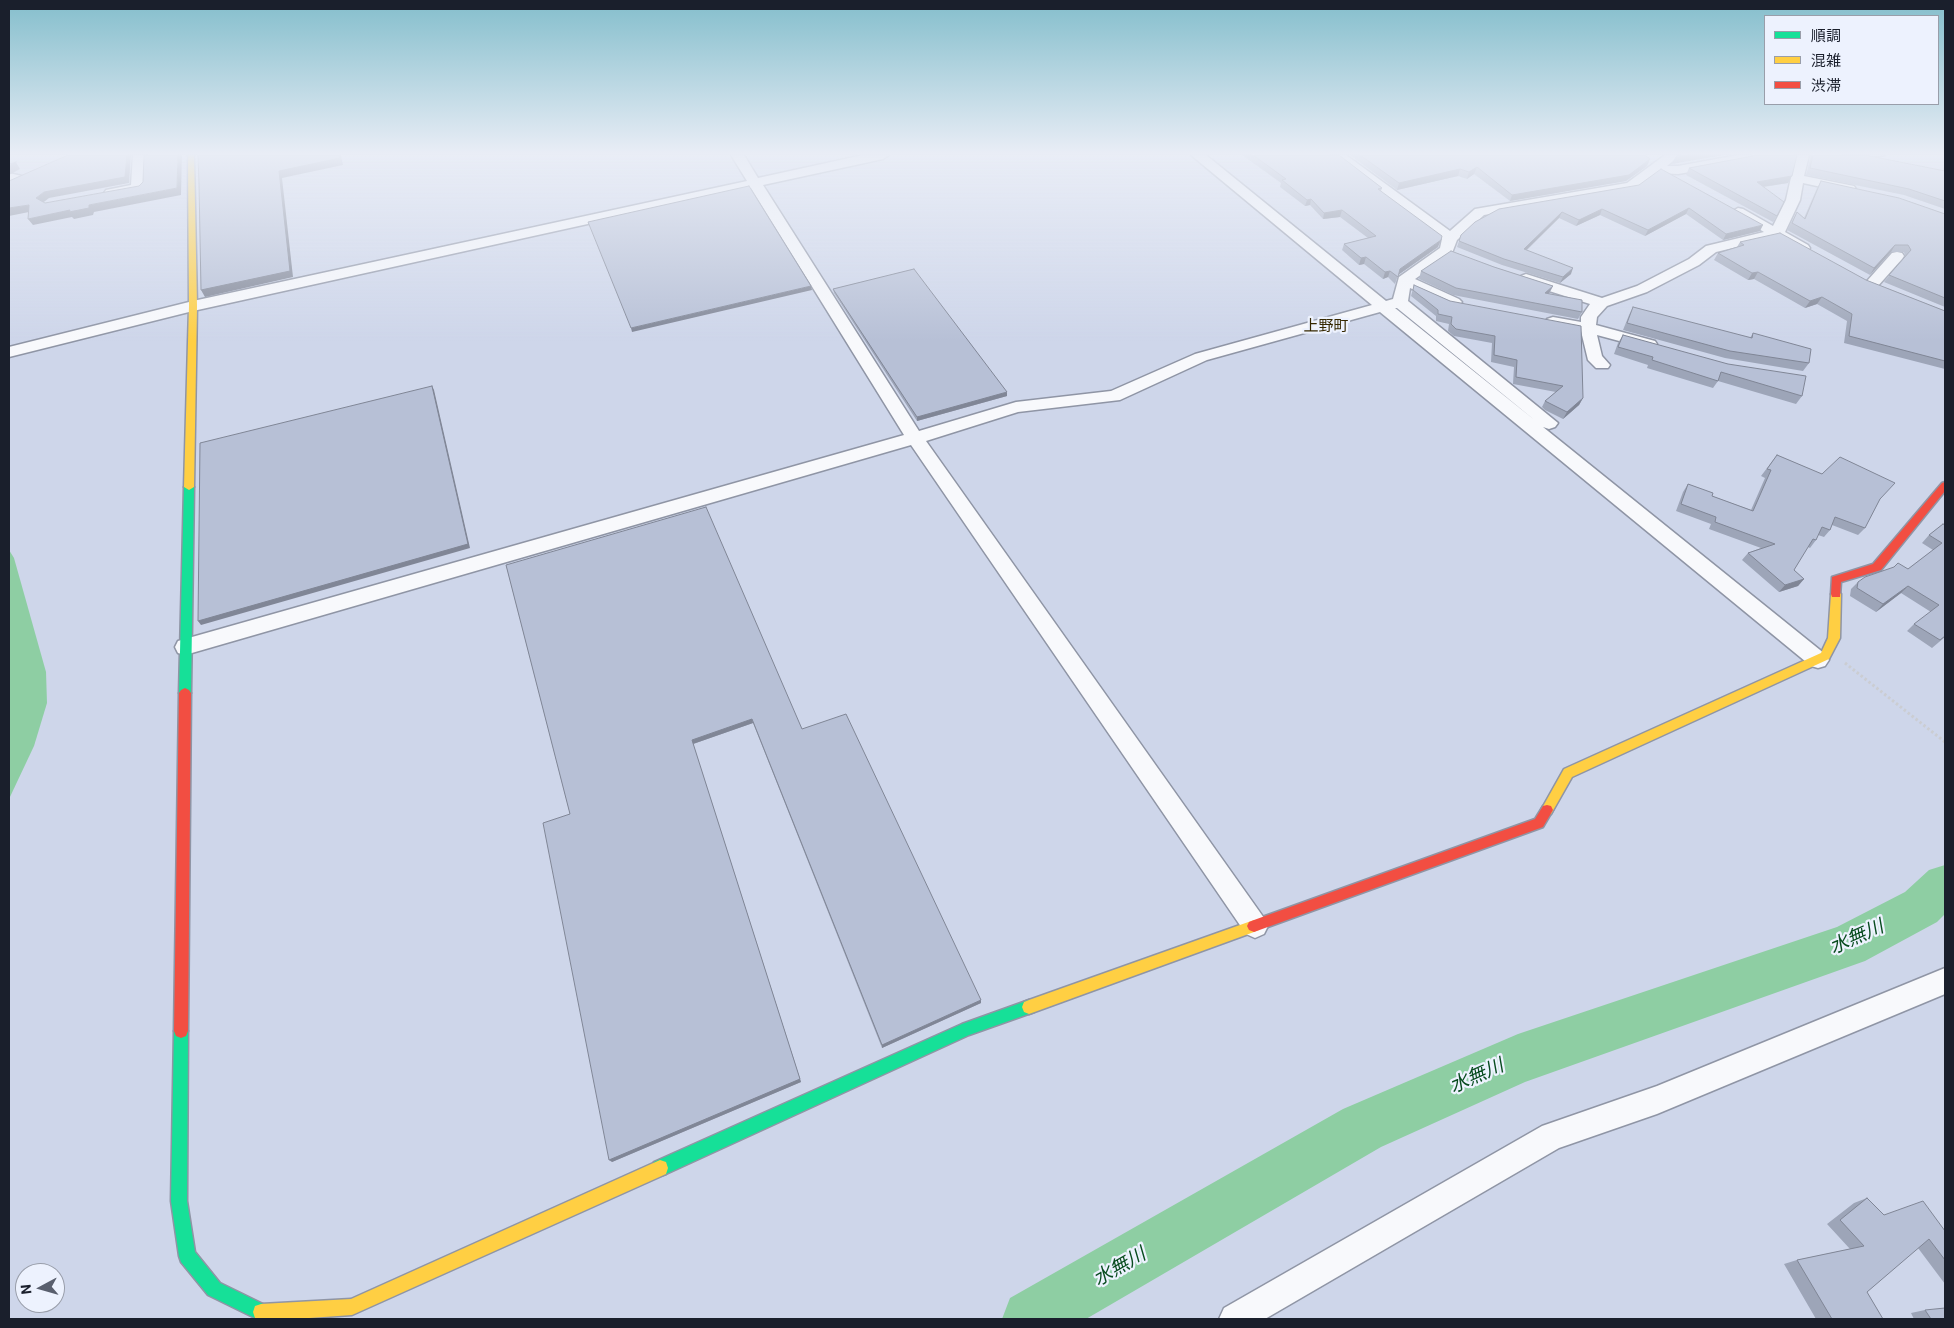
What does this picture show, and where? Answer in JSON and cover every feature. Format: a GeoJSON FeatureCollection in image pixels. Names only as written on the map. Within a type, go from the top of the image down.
{"type":"FeatureCollection","features":[{"type":"Feature","properties":{"kind":"street"},"geometry":{"type":"LineString","coordinates":[[191,217],[193,306],[185,647],[179,1201],[187,1256],[214,1289],[264,1313],[352,1307],[967,1029],[1539,823],[1568,773],[1823,655],[1834,638],[1836,580],[1878,567],[1945,485]]}},
{"type":"Feature","properties":{"kind":"street"},"geometry":{"type":"LineString","coordinates":[[9,352],[193,306],[599,217]]}},
{"type":"Feature","properties":{"kind":"street"},"geometry":{"type":"LineString","coordinates":[[775,217],[915,438],[1255,926]]}},
{"type":"Feature","properties":{"kind":"street"},"geometry":{"type":"LineString","coordinates":[[1282,217],[1823,655]]}},
{"type":"Feature","properties":{"kind":"street"},"geometry":{"type":"LineString","coordinates":[[1414,217],[1451,247]]}},
{"type":"Feature","properties":{"kind":"street"},"geometry":{"type":"LineString","coordinates":[[185,647],[915,438],[1016,407],[1114,396],[1201,357],[1392,304],[1404,280],[1451,247],[1476,217]]}},
{"type":"Feature","properties":{"kind":"street"},"geometry":{"type":"LineString","coordinates":[[1748,217],[1818,256]]}},
{"type":"Feature","properties":{"kind":"street"},"geometry":{"type":"LineString","coordinates":[[1777,233],[1785,217]]}},
{"type":"Feature","properties":{"kind":"street"},"geometry":{"type":"LineString","coordinates":[[1602,365],[1594,357],[1588,329],[1589,317],[1594,309],[1602,303],[1642,289],[1694,262],[1711,249],[1777,233]]}},
{"type":"Feature","properties":{"kind":"street"},"geometry":{"type":"LineString","coordinates":[[1890,291],[1865,281],[1897,256]]}},
{"type":"Feature","properties":{"kind":"street"},"geometry":{"type":"LineString","coordinates":[[1514,275],[1602,303]]}},
{"type":"Feature","properties":{"kind":"street"},"geometry":{"type":"LineString","coordinates":[[1404,280],[1448,301],[1466,304]]}},
{"type":"Feature","properties":{"kind":"street"},"geometry":{"type":"LineString","coordinates":[[1541,320],[1595,329],[1659,347]]}},
{"type":"Feature","properties":{"kind":"street"},"geometry":{"type":"LineString","coordinates":[[1235,1319],[1552,1136],[1657,1100],[1945,981]]}},
{"type":"Feature","properties":{"kind":"path"},"geometry":{"type":"LineString","coordinates":[[1823,655],[1945,742]]}},
{"type":"Feature","properties":{"kind":"shaded area"},"geometry":{"type":"Polygon","coordinates":[[[9,550],[14,558],[46,672],[47,703],[34,746],[9,799],[9,550]]]}},
{"type":"Feature","properties":{"kind":"building"},"geometry":{"type":"Polygon","coordinates":[[[199,217],[284,217],[290,271],[201,290],[199,217]]]}},
{"type":"Feature","properties":{"kind":"building"},"geometry":{"type":"Polygon","coordinates":[[[610,217],[768,217],[811,286],[631,328],[588,222],[610,217]]]}},
{"type":"Feature","properties":{"kind":"building"},"geometry":{"type":"Polygon","coordinates":[[[1351,217],[1416,217],[1442,236],[1441,240],[1400,269],[1398,277],[1390,271],[1385,272],[1366,257],[1361,258],[1344,244],[1376,236],[1351,217]]]}},
{"type":"Feature","properties":{"kind":"building"},"geometry":{"type":"Polygon","coordinates":[[[1484,217],[1557,217],[1524,249],[1573,268],[1563,277],[1504,259],[1459,241],[1461,235],[1475,222],[1484,217]]]}},
{"type":"Feature","properties":{"kind":"building"},"geometry":{"type":"Polygon","coordinates":[[[1573,217],[1585,217],[1579,220],[1573,217]]]}},
{"type":"Feature","properties":{"kind":"building"},"geometry":{"type":"Polygon","coordinates":[[[1619,217],[1672,217],[1648,230],[1619,217]]]}},
{"type":"Feature","properties":{"kind":"building"},"geometry":{"type":"Polygon","coordinates":[[[1702,217],[1748,217],[1763,225],[1726,234],[1702,217]]]}},
{"type":"Feature","properties":{"kind":"building"},"geometry":{"type":"Polygon","coordinates":[[[1795,217],[1803,217],[1805,219],[1806,217],[1945,217],[1945,298],[1889,275],[1911,250],[1908,245],[1895,245],[1874,268],[1792,223],[1795,217]]]}},
{"type":"Feature","properties":{"kind":"building"},"geometry":{"type":"Polygon","coordinates":[[[1780,233],[1866,280],[1945,311],[1945,361],[1849,336],[1852,314],[1822,297],[1810,301],[1758,272],[1752,273],[1718,253],[1744,245],[1740,242],[1780,233]]]}},
{"type":"Feature","properties":{"kind":"building"},"geometry":{"type":"Polygon","coordinates":[[[1451,251],[1553,286],[1545,293],[1582,300],[1582,312],[1456,288],[1421,271],[1451,251]]]}},
{"type":"Feature","properties":{"kind":"building"},"geometry":{"type":"Polygon","coordinates":[[[914,269],[1007,392],[917,417],[833,289],[914,269]]]}},
{"type":"Feature","properties":{"kind":"building"},"geometry":{"type":"Polygon","coordinates":[[[1414,285],[1450,301],[1581,326],[1583,398],[1567,412],[1545,401],[1563,386],[1516,377],[1517,360],[1494,355],[1495,336],[1456,329],[1451,324],[1452,317],[1438,314],[1438,310],[1413,290],[1414,285]]]}},
{"type":"Feature","properties":{"kind":"building"},"geometry":{"type":"Polygon","coordinates":[[[1633,307],[1752,338],[1753,333],[1811,349],[1809,363],[1730,351],[1627,323],[1633,307]]]}},
{"type":"Feature","properties":{"kind":"building"},"geometry":{"type":"Polygon","coordinates":[[[1623,335],[1728,364],[1806,376],[1802,396],[1721,372],[1718,381],[1652,360],[1653,357],[1618,347],[1623,335]]]}},
{"type":"Feature","properties":{"kind":"building"},"geometry":{"type":"Polygon","coordinates":[[[432,386],[468,544],[198,621],[200,443],[432,386]]]}},
{"type":"Feature","properties":{"kind":"building"},"geometry":{"type":"Polygon","coordinates":[[[1777,455],[1822,474],[1840,457],[1895,483],[1880,499],[1865,528],[1835,517],[1830,530],[1822,527],[1816,540],[1813,539],[1794,570],[1804,579],[1785,585],[1748,553],[1775,544],[1715,522],[1716,517],[1681,504],[1688,484],[1713,493],[1712,496],[1753,511],[1771,470],[1767,469],[1777,455]]]}},
{"type":"Feature","properties":{"kind":"building"},"geometry":{"type":"Polygon","coordinates":[[[706,507],[802,729],[846,714],[981,1000],[882,1045],[752,719],[692,740],[800,1079],[609,1160],[543,823],[570,814],[506,565],[706,507]]]}},
{"type":"Feature","properties":{"kind":"building"},"geometry":{"type":"Polygon","coordinates":[[[1943,524],[1945,525],[1945,636],[1940,640],[1914,624],[1939,605],[1908,586],[1883,604],[1857,588],[1858,582],[1865,577],[1894,567],[1898,563],[1908,569],[1942,543],[1929,535],[1943,524]]]}},
{"type":"Feature","properties":{"kind":"building"},"geometry":{"type":"Polygon","coordinates":[[[1867,1198],[1884,1215],[1923,1201],[1945,1231],[1945,1260],[1929,1239],[1867,1292],[1883,1319],[1832,1319],[1797,1260],[1864,1246],[1840,1220],[1867,1198]]]}},
{"type":"Feature","properties":{"kind":"building"},"geometry":{"type":"Polygon","coordinates":[[[1945,1308],[1945,1319],[1931,1319],[1925,1310],[1945,1308]]]}},
{"type":"Feature","properties":{"kind":"waterway","name":"水無川"},"geometry":{"type":"LineString","coordinates":[[1031,1319],[1362,1128],[1518,1059],[1848,945],[1921,907],[1945,885]]}},
{"type":"Feature","properties":{"kind":"traffic: fast"},"geometry":{"type":"LineString","coordinates":[[185,693],[189,487]]}},
{"type":"Feature","properties":{"kind":"traffic: fast"},"geometry":{"type":"LineString","coordinates":[[660,1168],[967,1029],[1029,1007]]}},
{"type":"Feature","properties":{"kind":"traffic: fast"},"geometry":{"type":"LineString","coordinates":[[181,1031],[179,1201],[187,1256],[214,1289],[261,1312]]}},
{"type":"Feature","properties":{"kind":"traffic: slow"},"geometry":{"type":"LineString","coordinates":[[189,487],[193,306],[192,217]]}},
{"type":"Feature","properties":{"kind":"traffic: slow"},"geometry":{"type":"LineString","coordinates":[[1547,810],[1568,773],[1825,656],[1834,638],[1836,594]]}},
{"type":"Feature","properties":{"kind":"traffic: slow"},"geometry":{"type":"LineString","coordinates":[[1029,1007],[1254,926]]}},
{"type":"Feature","properties":{"kind":"traffic: slow"},"geometry":{"type":"LineString","coordinates":[[261,1312],[352,1307],[660,1168]]}},
{"type":"Feature","properties":{"kind":"traffic: jam"},"geometry":{"type":"LineString","coordinates":[[1836,594],[1836,580],[1877,567],[1945,485]]}},
{"type":"Feature","properties":{"kind":"traffic: jam"},"geometry":{"type":"LineString","coordinates":[[181,1031],[185,693]]}},
{"type":"Feature","properties":{"kind":"traffic: jam"},"geometry":{"type":"LineString","coordinates":[[1254,926],[1539,823],[1547,810]]}},
{"type":"Feature","properties":{"kind":"district","name":"上野町"},"geometry":{"type":"Point","coordinates":[1326,327]}}]}
